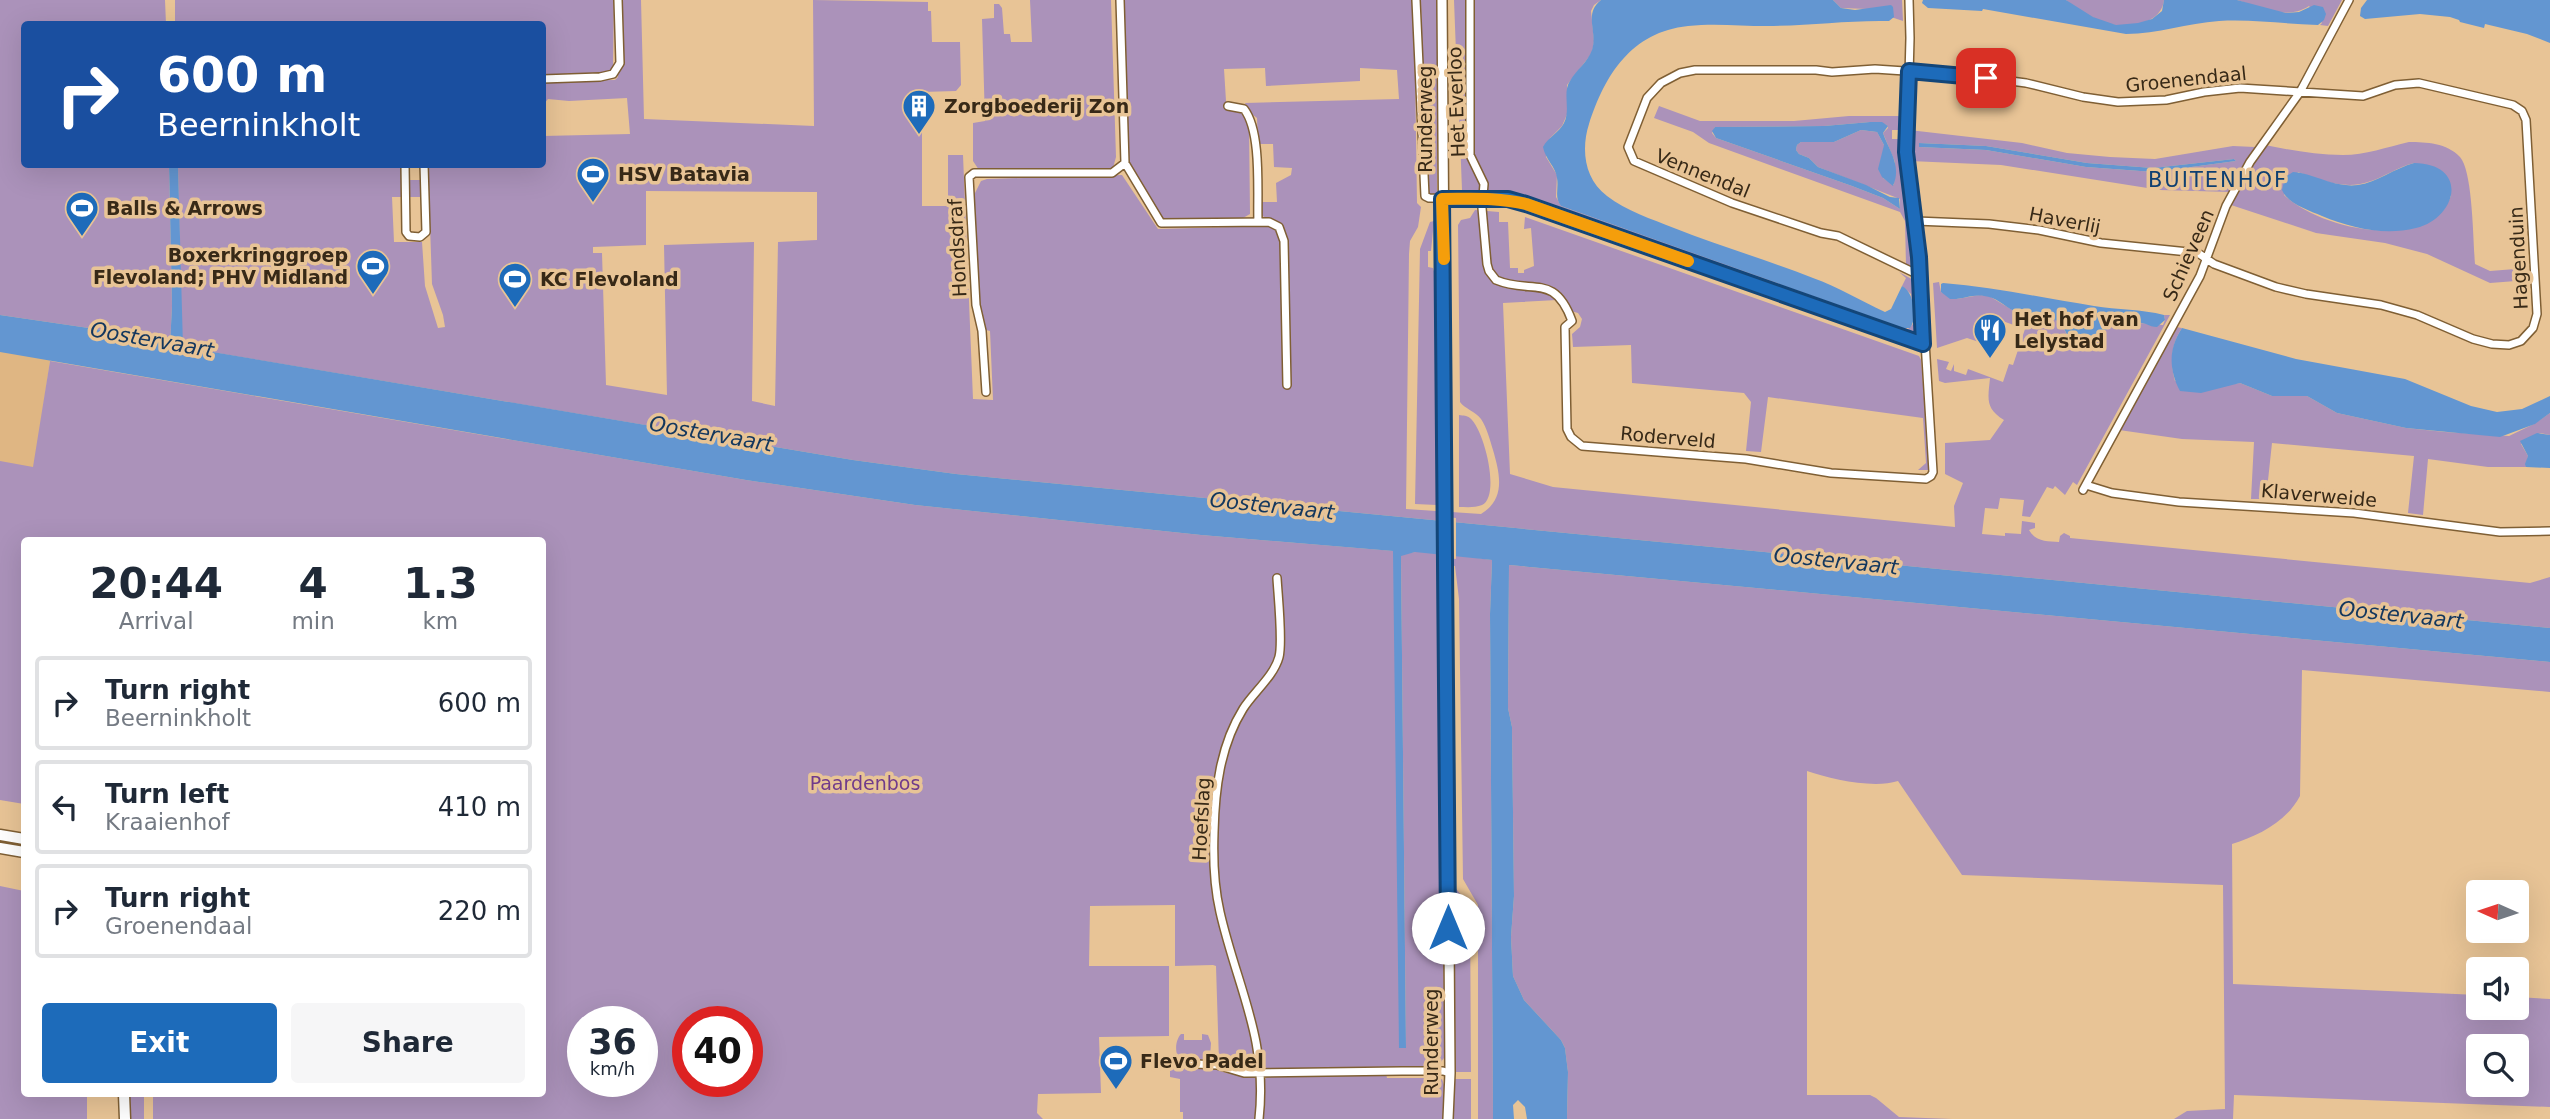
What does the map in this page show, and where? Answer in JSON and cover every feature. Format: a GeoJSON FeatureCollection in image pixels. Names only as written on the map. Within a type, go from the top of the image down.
{"type":"FeatureCollection","features":[{"type":"Feature","properties":{"kind":"main road"},"geometry":{"type":"LineString","coordinates":[[0,835],[21,838]]}},
{"type":"Feature","properties":{"kind":"main road"},"geometry":{"type":"LineString","coordinates":[[0,848],[21,852]]}},
{"type":"Feature","properties":{"kind":"main road"},"geometry":{"type":"LineString","coordinates":[[124,1097],[125,1119]]}},
{"type":"Feature","properties":{"kind":"street"},"geometry":{"type":"LineString","coordinates":[[546,79],[600,77],[612,74],[620,63],[618,0]]}},
{"type":"Feature","properties":{"kind":"street"},"geometry":{"type":"LineString","coordinates":[[1121,0],[1125,163],[1161,223],[1269,222],[1279,227],[1284,241],[1287,385]]}},
{"type":"Feature","properties":{"kind":"street"},"geometry":{"type":"LineString","coordinates":[[1416,0],[1425,196],[1442,199],[1508,199],[1526,204],[1923,344],[1921,276],[1906,152],[1909,0]]}},
{"type":"Feature","properties":{"kind":"street","name":"Runderweg"},"geometry":{"type":"LineString","coordinates":[[1441,0],[1450,1073],[1448,1119]]}},
{"type":"Feature","properties":{"kind":"street","name":"Het Everloo"},"geometry":{"type":"LineString","coordinates":[[1470,0],[1470,155],[1484,184],[1482,199]]}},
{"type":"Feature","properties":{"kind":"street","name":"Schieveen"},"geometry":{"type":"LineString","coordinates":[[2084,487],[2208,258],[2226,206],[2250,162],[2300,92],[2350,0]]}},
{"type":"Feature","properties":{"kind":"street","name":"Vennendal"},"geometry":{"type":"LineString","coordinates":[[1909,71],[1695,70],[1680,73],[1661,83],[1647,98],[1628,152],[1634,161],[1680,183],[1761,214],[1838,236],[1921,276]]}},
{"type":"Feature","properties":{"kind":"street","name":"Groenendaal"},"geometry":{"type":"LineString","coordinates":[[1909,71],[2026,83],[2083,97],[2118,102],[2166,100],[2240,88],[2300,92]]}},
{"type":"Feature","properties":{"kind":"street","name":"Hagenduin"},"geometry":{"type":"LineString","coordinates":[[2208,258],[2214,264],[2276,287],[2381,305],[2417,315],[2487,343],[2514,344],[2533,328],[2537,313],[2526,124],[2520,108],[2465,92],[2419,83],[2399,84],[2363,96],[2300,92]]}},
{"type":"Feature","properties":{"kind":"street"},"geometry":{"type":"LineString","coordinates":[[1228,106],[1244,109],[1252,124],[1255,138],[1258,222]]}},
{"type":"Feature","properties":{"kind":"street","name":"Hondsdraf"},"geometry":{"type":"LineString","coordinates":[[986,392],[982,331],[976,305],[969,177],[974,173],[1112,173],[1125,163]]}},
{"type":"Feature","properties":{"kind":"street"},"geometry":{"type":"LineString","coordinates":[[404,168],[406,232],[409,236],[420,237],[426,232],[424,168]]}},
{"type":"Feature","properties":{"kind":"street","name":"Roderveld"},"geometry":{"type":"LineString","coordinates":[[1482,199],[1489,271],[1496,280],[1547,289],[1558,294],[1568,310],[1572,321],[1565,327],[1567,429],[1571,437],[1582,446],[1734,458],[1831,473],[1926,479],[1933,472],[1923,344]]}},
{"type":"Feature","properties":{"kind":"street","name":"Haverlij"},"geometry":{"type":"LineString","coordinates":[[1916,221],[1954,221],[2017,227],[2101,243],[2198,253],[2208,258]]}},
{"type":"Feature","properties":{"kind":"street","name":"Klaverweide"},"geometry":{"type":"LineString","coordinates":[[2084,487],[2179,502],[2354,513],[2491,531],[2550,531]]}},
{"type":"Feature","properties":{"kind":"street","name":"Hoefslag"},"geometry":{"type":"LineString","coordinates":[[1259,1119],[1260,1073],[1257,1040],[1220,914],[1214,876],[1214,834],[1219,774],[1233,727],[1253,694],[1273,670],[1280,654],[1277,578]]}},
{"type":"Feature","properties":{"kind":"street"},"geometry":{"type":"LineString","coordinates":[[1174,1063],[1213,1064],[1244,1073],[1450,1073]]}},
{"type":"Feature","properties":{"kind":"shaded area","name":"Oostervaart"},"geometry":{"type":"Polygon","coordinates":[[[0,340],[52,347],[28,510],[0,504],[0,340]]]}},
{"type":"Feature","properties":{"kind":"green space","name":"Balls & Arrows"},"geometry":{"type":"Polygon","coordinates":[[[0,0],[165,0],[166,21],[21,21],[21,168],[169,168],[172,306],[170,345],[116,332],[0,315],[0,0]]]}},
{"type":"Feature","properties":{"kind":"green space"},"geometry":{"type":"Polygon","coordinates":[[[175,0],[614,0],[613,67],[608,73],[546,77],[546,21],[175,21],[175,0]]]}},
{"type":"Feature","properties":{"kind":"green space"},"geometry":{"type":"Polygon","coordinates":[[[619,0],[641,0],[644,119],[814,126],[813,0],[928,2],[932,42],[960,42],[961,85],[956,91],[922,92],[922,206],[948,206],[948,155],[963,155],[973,399],[993,400],[990,331],[986,330],[975,293],[974,195],[981,181],[1122,175],[1158,229],[1268,226],[1285,238],[1282,227],[1261,215],[1259,202],[1277,202],[1276,183],[1291,175],[1292,168],[1274,167],[1273,144],[1258,144],[1257,118],[1249,112],[1245,103],[1399,99],[1397,70],[1360,68],[1360,81],[1266,86],[1265,68],[1224,69],[1226,101],[1240,103],[1242,113],[1249,124],[1250,214],[1243,218],[1166,219],[1161,217],[1126,162],[1120,0],[1414,0],[1417,203],[1421,207],[1418,227],[1410,241],[1409,254],[1406,509],[1481,514],[1489,508],[1498,493],[1498,468],[1487,430],[1479,416],[1460,402],[1458,225],[1461,220],[1470,218],[1475,210],[1499,212],[1499,222],[1508,222],[1510,268],[1518,268],[1518,273],[1524,273],[1524,270],[1534,266],[1531,228],[1524,229],[1525,217],[1919,356],[1930,470],[1918,470],[1926,463],[1923,418],[1768,397],[1761,452],[1746,451],[1751,402],[1744,393],[1632,383],[1631,345],[1573,347],[1572,334],[1580,327],[1582,319],[1578,313],[1571,311],[1559,294],[1542,285],[1502,280],[1546,291],[1557,300],[1503,303],[1510,474],[1553,487],[1955,527],[1954,506],[1963,483],[1945,474],[1945,443],[1990,440],[2004,420],[1989,402],[1990,378],[1945,383],[1939,381],[1937,359],[1949,362],[1946,369],[1951,371],[1954,364],[1954,371],[1966,375],[1968,369],[2003,382],[2009,364],[2013,365],[2025,329],[1994,318],[1993,321],[1987,319],[1979,342],[1967,338],[1937,348],[1933,283],[1939,282],[1941,292],[1957,299],[1989,296],[2014,311],[2058,320],[2063,324],[2068,336],[2080,344],[2112,326],[2127,322],[2163,325],[2164,315],[2170,315],[2077,485],[2073,482],[2065,495],[2055,486],[2053,489],[2047,487],[2030,517],[2022,516],[2024,500],[2000,498],[1998,509],[1985,508],[1982,534],[2021,534],[2022,521],[2035,523],[2035,528],[2029,530],[2038,539],[2059,542],[2064,533],[2070,538],[2530,583],[2550,577],[2550,628],[956,474],[853,460],[182,347],[178,168],[401,168],[402,177],[406,180],[420,180],[420,197],[392,197],[394,242],[422,242],[425,286],[438,328],[445,327],[432,284],[428,168],[546,168],[546,136],[630,134],[627,98],[569,101],[548,99],[546,101],[546,81],[615,80],[618,77],[619,0]],[[646,191],[646,245],[593,247],[593,253],[602,253],[606,385],[667,395],[664,245],[754,242],[752,401],[775,406],[778,242],[817,240],[817,192],[646,191]]]}},
{"type":"Feature","properties":{"kind":"green space"},"geometry":{"type":"Polygon","coordinates":[[[1030,0],[1111,0],[1116,157],[1113,168],[979,170],[973,161],[973,123],[985,121],[982,19],[994,18],[994,4],[999,4],[1002,8],[1004,34],[1010,34],[1011,42],[1032,42],[1030,0]]]}},
{"type":"Feature","properties":{"kind":"green space"},"geometry":{"type":"Polygon","coordinates":[[[1421,0],[1437,0],[1437,198],[1426,192],[1425,187],[1421,0]]]}},
{"type":"Feature","properties":{"kind":"green space"},"geometry":{"type":"Polygon","coordinates":[[[1454,0],[1601,0],[1591,11],[1594,41],[1592,53],[1567,85],[1568,112],[1562,126],[1550,138],[1546,157],[1557,175],[1556,197],[1561,206],[1908,329],[1914,323],[1911,294],[1902,286],[1906,278],[1899,272],[1917,282],[1920,328],[1917,333],[1911,336],[1515,196],[1466,195],[1462,190],[1454,0]]]}},
{"type":"Feature","properties":{"kind":"green space"},"geometry":{"type":"Polygon","coordinates":[[[1833,0],[1902,0],[1903,21],[1867,9],[1841,8],[1833,0]]]}},
{"type":"Feature","properties":{"kind":"green space"},"geometry":{"type":"Polygon","coordinates":[[[2066,0],[2164,0],[2153,18],[2139,24],[2123,26],[2096,19],[2066,0]]]}},
{"type":"Feature","properties":{"kind":"green space"},"geometry":{"type":"Polygon","coordinates":[[[2237,0],[2342,0],[2328,26],[2320,25],[2322,23],[2309,6],[2282,13],[2237,0]]]}},
{"type":"Feature","properties":{"kind":"green space"},"geometry":{"type":"Polygon","coordinates":[[[1659,106],[1700,121],[1794,121],[1849,116],[1899,116],[1899,130],[1892,130],[1892,139],[1899,139],[1911,266],[1906,266],[1905,221],[1900,212],[1709,143],[1693,132],[1654,118],[1659,106]],[[1870,122],[1824,126],[1715,127],[1712,133],[1716,138],[1883,198],[1900,209],[1900,199],[1818,167],[1796,150],[1801,142],[1834,142],[1861,130],[1877,132],[1884,145],[1883,178],[1894,185],[1895,162],[1883,133],[1888,128],[1887,125],[1870,122]]]}},
{"type":"Feature","properties":{"kind":"green space"},"geometry":{"type":"Polygon","coordinates":[[[1909,130],[2022,143],[2067,153],[2110,157],[2155,159],[2233,146],[2255,147],[2231,192],[2160,190],[2001,165],[1910,161],[1909,130]],[[1919,143],[1919,147],[1986,150],[2086,167],[2154,172],[2236,161],[2234,159],[2153,168],[2087,163],[1986,146],[1919,143]]]}},
{"type":"Feature","properties":{"kind":"green space"},"geometry":{"type":"Polygon","coordinates":[[[2409,142],[2436,144],[2460,157],[2470,191],[2475,264],[2490,271],[2528,268],[2529,280],[2490,283],[2427,254],[2385,243],[2316,233],[2231,205],[2265,145],[2313,153],[2351,155],[2409,142]],[[2414,163],[2374,180],[2350,185],[2333,183],[2298,172],[2284,195],[2321,218],[2371,230],[2396,230],[2419,225],[2438,214],[2451,196],[2414,163]]]}},
{"type":"Feature","properties":{"kind":"green space"},"geometry":{"type":"Polygon","coordinates":[[[1531,210],[1916,345],[1919,350],[1527,212],[1531,210]]]}},
{"type":"Feature","properties":{"kind":"green space"},"geometry":{"type":"Polygon","coordinates":[[[1434,221],[1428,267],[1433,268],[1438,286],[1437,505],[1415,504],[1420,249],[1430,222],[1434,221]]]}},
{"type":"Feature","properties":{"kind":"green space"},"geometry":{"type":"Polygon","coordinates":[[[2176,327],[2182,328],[2172,354],[2175,381],[2227,385],[2240,383],[2272,396],[2307,396],[2337,413],[2406,428],[2445,432],[2509,436],[2550,413],[2550,435],[2540,433],[2521,444],[2528,456],[2526,467],[2488,467],[2428,459],[2423,515],[2408,513],[2414,456],[2272,443],[2266,499],[2251,499],[2254,442],[2182,439],[2119,430],[2176,327]]]}},
{"type":"Feature","properties":{"kind":"green space","name":"Paardenbos"},"geometry":{"type":"Polygon","coordinates":[[[50,361],[746,480],[915,505],[1201,535],[1394,551],[1400,1048],[1406,1048],[1401,555],[1435,552],[1492,560],[1493,1119],[1478,1119],[1478,905],[1463,879],[1459,599],[1455,566],[1438,564],[1437,576],[1441,578],[1444,1058],[1437,1067],[1269,1070],[1262,1060],[1250,1069],[1238,1069],[1219,1062],[1216,966],[1175,966],[1175,905],[1090,906],[1089,966],[1169,966],[1169,1036],[1099,1037],[1101,1093],[1038,1094],[1037,1113],[1043,1119],[153,1119],[153,1097],[546,1097],[546,537],[21,537],[21,804],[0,800],[0,461],[33,467],[50,361]]]}},
{"type":"Feature","properties":{"kind":"green space"},"geometry":{"type":"Polygon","coordinates":[[[1459,415],[1469,417],[1475,425],[1488,462],[1488,499],[1476,507],[1459,507],[1459,415]]]}},
{"type":"Feature","properties":{"kind":"green space"},"geometry":{"type":"Polygon","coordinates":[[[1509,565],[2550,662],[2550,692],[2302,670],[2300,796],[2280,820],[2252,837],[2232,844],[2233,984],[2466,994],[2466,1020],[2529,1020],[2529,998],[2550,999],[2550,1107],[2234,1095],[2233,1119],[2174,1119],[2187,1111],[2225,1109],[2223,885],[1962,875],[1898,781],[1865,783],[1840,780],[1807,771],[1807,1095],[1870,1095],[1899,1117],[1952,1119],[1567,1119],[1568,1072],[1565,1048],[1561,1040],[1524,1000],[1513,976],[1512,727],[1508,708],[1509,565]]]}},
{"type":"Feature","properties":{"kind":"green space"},"geometry":{"type":"Polygon","coordinates":[[[1453,885],[1470,906],[1471,1072],[1454,1072],[1453,885]]]}},
{"type":"Feature","properties":{"kind":"green space"},"geometry":{"type":"Polygon","coordinates":[[[0,886],[21,890],[21,1097],[87,1097],[87,1119],[0,1119],[0,886]]]}},
{"type":"Feature","properties":{"kind":"green space"},"geometry":{"type":"Polygon","coordinates":[[[1181,1034],[1184,1034],[1184,1040],[1202,1040],[1202,1034],[1208,1035],[1211,1043],[1210,1058],[1204,1061],[1181,1060],[1176,1047],[1181,1034]]]}},
{"type":"Feature","properties":{"kind":"green space"},"geometry":{"type":"Polygon","coordinates":[[[1170,1067],[1216,1068],[1226,1073],[1253,1076],[1263,1085],[1269,1075],[1386,1074],[1387,1078],[1437,1078],[1442,1079],[1444,1085],[1443,1119],[1183,1119],[1183,1112],[1180,1112],[1180,1079],[1170,1077],[1170,1067]]]}},
{"type":"Feature","properties":{"kind":"green space"},"geometry":{"type":"Polygon","coordinates":[[[1454,1079],[1471,1079],[1471,1119],[1453,1119],[1454,1079]]]}},
{"type":"Feature","properties":{"kind":"green space"},"geometry":{"type":"Polygon","coordinates":[[[129,1097],[144,1097],[144,1119],[129,1119],[129,1097]]]}},
{"type":"Feature","properties":{"kind":"water"},"geometry":{"type":"Polygon","coordinates":[[[1601,0],[1833,0],[1841,8],[1855,10],[1891,5],[1893,7],[1894,17],[1889,21],[1782,26],[1698,25],[1668,30],[1651,37],[1623,59],[1612,73],[1589,124],[1585,153],[1589,172],[1599,189],[1622,206],[1639,214],[1822,282],[1885,312],[1891,309],[1902,286],[1909,294],[1913,306],[1914,318],[1910,328],[1903,328],[1561,206],[1557,196],[1556,174],[1543,147],[1566,118],[1568,86],[1592,50],[1593,11],[1601,0]]]}},
{"type":"Feature","properties":{"kind":"water"},"geometry":{"type":"Polygon","coordinates":[[[1923,0],[2066,0],[2093,17],[2116,25],[2152,19],[2162,11],[2164,0],[2237,0],[2286,13],[2299,12],[2314,5],[2323,7],[2326,14],[2318,25],[2219,21],[2126,34],[1983,9],[1928,8],[1922,3],[1923,0]]]}},
{"type":"Feature","properties":{"kind":"water"},"geometry":{"type":"Polygon","coordinates":[[[2367,0],[2550,0],[2550,43],[2527,34],[2485,24],[2484,28],[2450,17],[2420,14],[2365,19],[2360,16],[2361,8],[2367,0]]]}},
{"type":"Feature","properties":{"kind":"water"},"geometry":{"type":"Polygon","coordinates":[[[1882,122],[1888,126],[1883,133],[1894,158],[1896,171],[1893,186],[1882,177],[1878,169],[1884,145],[1877,132],[1861,130],[1834,142],[1801,142],[1796,150],[1818,167],[1890,197],[1899,198],[1900,209],[1883,198],[1852,186],[1716,138],[1712,131],[1715,127],[1824,126],[1882,122]]]}},
{"type":"Feature","properties":{"kind":"water"},"geometry":{"type":"Polygon","coordinates":[[[1919,143],[1986,146],[2087,163],[2153,168],[2234,159],[2236,161],[2154,172],[2086,167],[1986,150],[1919,147],[1919,143]]]}},
{"type":"Feature","properties":{"kind":"water"},"geometry":{"type":"Polygon","coordinates":[[[2414,163],[2432,166],[2444,172],[2450,181],[2451,192],[2441,214],[2416,228],[2380,231],[2344,224],[2299,206],[2282,190],[2285,177],[2293,172],[2340,184],[2358,185],[2414,163]]]}},
{"type":"Feature","properties":{"kind":"water"},"geometry":{"type":"Polygon","coordinates":[[[169,168],[178,168],[183,347],[853,460],[956,474],[2550,628],[2550,662],[1509,565],[1508,708],[1512,727],[1513,976],[1524,1000],[1561,1040],[1565,1048],[1568,1072],[1567,1119],[1527,1119],[1525,1107],[1518,1100],[1513,1105],[1514,1119],[1493,1119],[1492,560],[1415,552],[1401,556],[1406,1048],[1399,1048],[1393,551],[1201,535],[915,505],[746,480],[0,352],[0,315],[116,332],[170,345],[172,306],[169,168]]]}},
{"type":"Feature","properties":{"kind":"water"},"geometry":{"type":"Polygon","coordinates":[[[1943,283],[2156,313],[2164,315],[2165,320],[2157,327],[2139,322],[2117,324],[2104,331],[2094,342],[2083,344],[2070,338],[2059,321],[2014,311],[1992,298],[1980,296],[1950,299],[1941,292],[1943,283]]]}},
{"type":"Feature","properties":{"kind":"water"},"geometry":{"type":"Polygon","coordinates":[[[2182,328],[2296,359],[2405,379],[2471,406],[2497,412],[2522,409],[2550,396],[2550,413],[2535,424],[2500,437],[2406,428],[2337,413],[2307,396],[2272,396],[2240,383],[2201,393],[2180,391],[2172,367],[2172,352],[2182,328]]]}},
{"type":"Feature","properties":{"kind":"water"},"geometry":{"type":"Polygon","coordinates":[[[2537,433],[2550,435],[2550,468],[2526,467],[2528,456],[2520,441],[2537,433]]]}},
{"type":"Feature","properties":{"kind":"pier"},"geometry":{"type":"Polygon","coordinates":[[[1436,516],[1456,518],[1456,559],[1436,557],[1436,516]]]}},
{"type":"Feature","properties":{"kind":"slow traffic"},"geometry":{"type":"LineString","coordinates":[[1444,259],[1442,199],[1508,199],[1688,261]]}},
{"type":"Feature","properties":{"kind":"place","name":"Zorgboederij Zon"},"geometry":{"type":"Point","coordinates":[919,136]}},
{"type":"Feature","properties":{"kind":"place","name":"HSV Batavia"},"geometry":{"type":"Point","coordinates":[593,204]}},
{"type":"Feature","properties":{"kind":"place","name":"Balls & Arrows"},"geometry":{"type":"Point","coordinates":[82,238]}},
{"type":"Feature","properties":{"kind":"place","name":"Boxerkringgroep Flevoland; PHV Midland"},"geometry":{"type":"Point","coordinates":[373,296]}},
{"type":"Feature","properties":{"kind":"place","name":"KC Flevoland"},"geometry":{"type":"Point","coordinates":[515,309]}},
{"type":"Feature","properties":{"kind":"place","name":"Het hof van Lelystad"},"geometry":{"type":"Point","coordinates":[1990,360]}},
{"type":"Feature","properties":{"kind":"place","name":"Flevo Padel"},"geometry":{"type":"Point","coordinates":[1116,1091]}},
{"type":"Feature","properties":{"kind":"district","name":"BUITENHOF"},"geometry":{"type":"Point","coordinates":[2218,180]}},
{"type":"Feature","properties":{"kind":"route"},"geometry":{"type":"LineString","coordinates":[[1448,928],[1442,199],[1508,199],[1526,204],[1923,344],[1922,286],[1906,152],[1909,71],[1986,78]]}}]}
